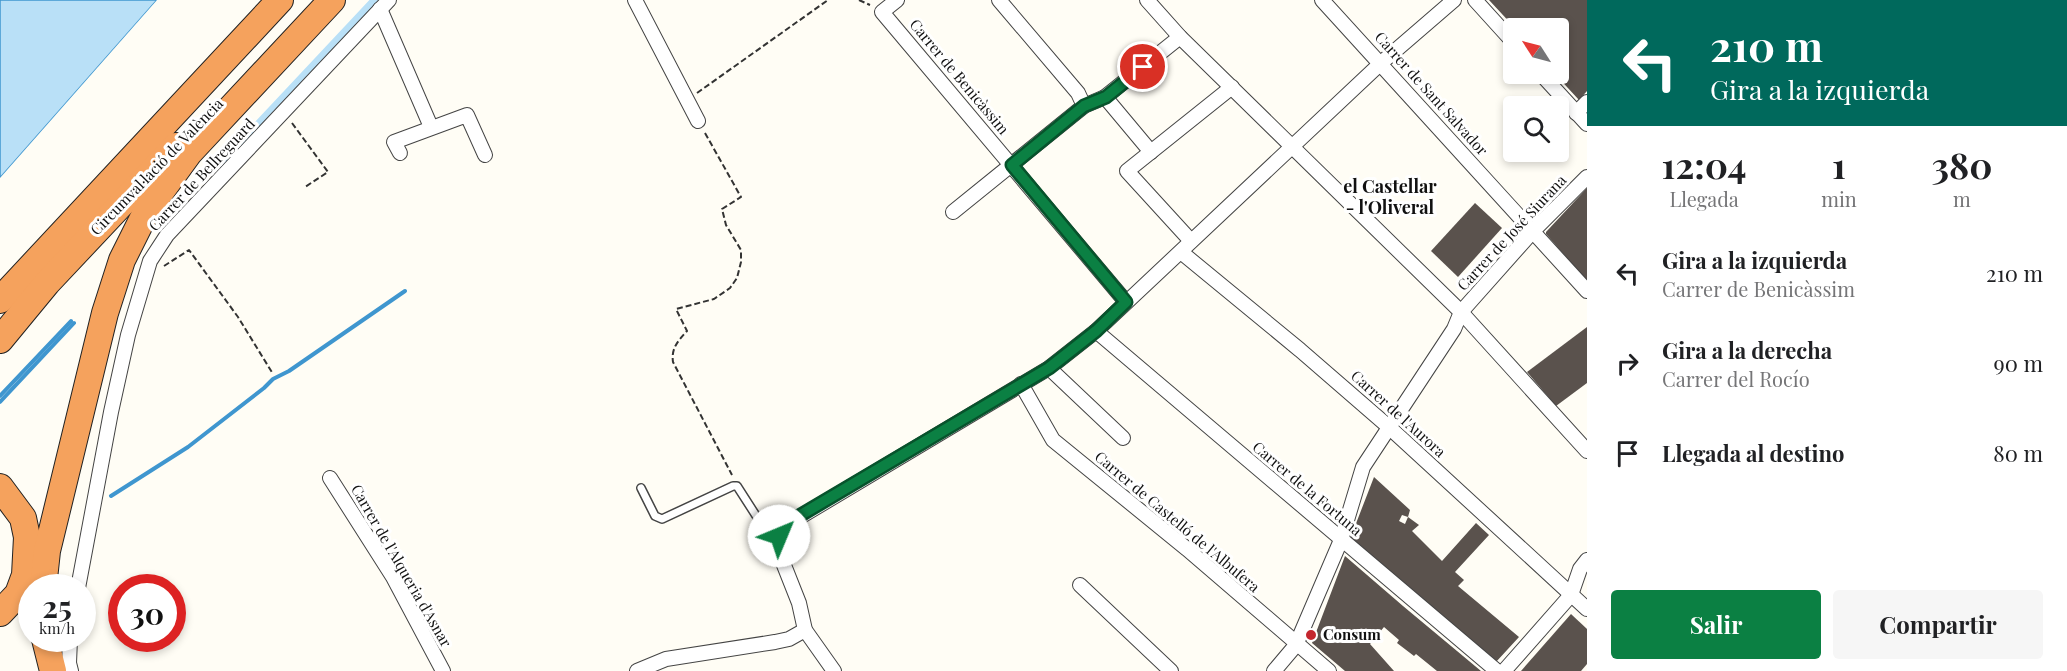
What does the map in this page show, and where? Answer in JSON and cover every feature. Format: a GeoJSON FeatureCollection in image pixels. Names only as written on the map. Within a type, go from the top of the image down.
{"type":"FeatureCollection","features":[{"type":"Feature","properties":{"kind":"highway","name":"Circumval·lació de València"},"geometry":{"type":"LineString","coordinates":[[0,300],[280,0]]}},
{"type":"Feature","properties":{"kind":"highway","name":"Circumval·lació de València"},"geometry":{"type":"LineString","coordinates":[[0,340],[47,283],[178,144],[319,0]]}},
{"type":"Feature","properties":{"kind":"highway"},"geometry":{"type":"LineString","coordinates":[[45,574],[47,551],[105,313],[122,260],[146,212],[189,153],[332,0]]}},
{"type":"Feature","properties":{"kind":"highway"},"geometry":{"type":"LineString","coordinates":[[0,487],[23,518],[27,537],[25,575],[18,594],[0,613]]}},
{"type":"Feature","properties":{"kind":"highway"},"geometry":{"type":"LineString","coordinates":[[48,652],[53,671]]}},
{"type":"Feature","properties":{"kind":"street"},"geometry":{"type":"LineString","coordinates":[[635,0],[698,121]]}},
{"type":"Feature","properties":{"kind":"street","name":"Carrer de Benicàssim"},"geometry":{"type":"LineString","coordinates":[[897,0],[882,12],[1126,302]]}},
{"type":"Feature","properties":{"kind":"street"},"geometry":{"type":"LineString","coordinates":[[1147,0],[1180,37],[1461,312],[1587,451]]}},
{"type":"Feature","properties":{"kind":"street","name":"Carrer de Sant Salvador"},"geometry":{"type":"LineString","coordinates":[[1322,0],[1587,291]]}},
{"type":"Feature","properties":{"kind":"street"},"geometry":{"type":"LineString","coordinates":[[834,671],[805,630],[799,603],[780,555],[777,541],[785,526],[1049,368],[1096,331],[1381,63],[1454,0]]}},
{"type":"Feature","properties":{"kind":"street"},"geometry":{"type":"LineString","coordinates":[[1475,0],[1503,31]]}},
{"type":"Feature","properties":{"kind":"street"},"geometry":{"type":"LineString","coordinates":[[1006,2],[1078,93],[1084,106]]}},
{"type":"Feature","properties":{"kind":"street"},"geometry":{"type":"LineString","coordinates":[[384,5],[431,127]]}},
{"type":"Feature","properties":{"kind":"street","name":"Carrer de Bellreguard"},"geometry":{"type":"LineString","coordinates":[[81,574],[128,334],[150,261],[167,235],[384,5]]}},
{"type":"Feature","properties":{"kind":"street"},"geometry":{"type":"LineString","coordinates":[[952,212],[1084,106],[1106,97],[1180,37]]}},
{"type":"Feature","properties":{"kind":"street"},"geometry":{"type":"LineString","coordinates":[[1550,84],[1587,124]]}},
{"type":"Feature","properties":{"kind":"street"},"geometry":{"type":"LineString","coordinates":[[1191,241],[1127,171],[1232,87]]}},
{"type":"Feature","properties":{"kind":"street"},"geometry":{"type":"LineString","coordinates":[[1106,97],[1151,152]]}},
{"type":"Feature","properties":{"kind":"street"},"geometry":{"type":"LineString","coordinates":[[1576,113],[1587,102]]}},
{"type":"Feature","properties":{"kind":"street"},"geometry":{"type":"LineString","coordinates":[[400,153],[394,142],[467,115],[485,156]]}},
{"type":"Feature","properties":{"kind":"street","name":"Carrer de José Siurana"},"geometry":{"type":"LineString","coordinates":[[1274,671],[1296,645],[1341,540],[1363,467],[1454,329],[1461,312],[1533,231],[1587,177]]}},
{"type":"Feature","properties":{"kind":"street","name":"Carrer de l'Aurora"},"geometry":{"type":"LineString","coordinates":[[1181,252],[1390,428],[1587,609]]}},
{"type":"Feature","properties":{"kind":"street","name":"Carrer de la Fortuna"},"geometry":{"type":"LineString","coordinates":[[1096,331],[1497,671]]}},
{"type":"Feature","properties":{"kind":"street"},"geometry":{"type":"LineString","coordinates":[[1049,368],[1123,438]]}},
{"type":"Feature","properties":{"kind":"street","name":"Carrer de Castelló de l'Albufera"},"geometry":{"type":"LineString","coordinates":[[1021,384],[1053,440],[1187,549],[1329,671]]}},
{"type":"Feature","properties":{"kind":"street","name":"Carrer de l'Alqueria d'Asnar"},"geometry":{"type":"LineString","coordinates":[[330,478],[393,578],[443,671]]}},
{"type":"Feature","properties":{"kind":"street"},"geometry":{"type":"LineString","coordinates":[[1504,671],[1571,595],[1580,568],[1587,560]]}},
{"type":"Feature","properties":{"kind":"street"},"geometry":{"type":"LineString","coordinates":[[1080,585],[1171,671]]}},
{"type":"Feature","properties":{"kind":"street"},"geometry":{"type":"LineString","coordinates":[[637,671],[666,659],[782,641],[805,630]]}},
{"type":"Feature","properties":{"kind":"street"},"geometry":{"type":"LineString","coordinates":[[69,652],[71,671]]}},
{"type":"Feature","properties":{"kind":"lane"},"geometry":{"type":"LineString","coordinates":[[641,488],[655,516],[662,519],[737,486],[764,528],[779,536]]}},
{"type":"Feature","properties":{"kind":"path"},"geometry":{"type":"LineString","coordinates":[[687,100],[828,0]]}},
{"type":"Feature","properties":{"kind":"path"},"geometry":{"type":"LineString","coordinates":[[283,112],[328,172],[305,187]]}},
{"type":"Feature","properties":{"kind":"path"},"geometry":{"type":"LineString","coordinates":[[698,121],[741,197],[722,209],[726,225],[741,250],[741,262],[737,278],[730,288],[714,299],[676,309],[687,331],[675,345],[672,353],[673,362],[737,486]]}},
{"type":"Feature","properties":{"kind":"path"},"geometry":{"type":"LineString","coordinates":[[145,279],[189,249],[238,317],[273,374]]}},
{"type":"Feature","properties":{"kind":"water"},"geometry":{"type":"Polygon","coordinates":[[[0,0],[157,0],[0,178],[0,0]]]}},
{"type":"Feature","properties":{"kind":"pier"},"geometry":{"type":"Polygon","coordinates":[[[157,0],[160,0],[0,181],[0,178],[157,0]]]}},
{"type":"Feature","properties":{"kind":"building"},"geometry":{"type":"Polygon","coordinates":[[[1489,0],[1587,0],[1587,91],[1579,100],[1564,84],[1569,84],[1569,18],[1506,18],[1489,0]]]}},
{"type":"Feature","properties":{"kind":"building"},"geometry":{"type":"Polygon","coordinates":[[[1587,188],[1587,281],[1546,232],[1587,188]]]}},
{"type":"Feature","properties":{"kind":"building"},"geometry":{"type":"Polygon","coordinates":[[[1475,203],[1502,228],[1458,277],[1431,251],[1475,203]]]}},
{"type":"Feature","properties":{"kind":"building"},"geometry":{"type":"Polygon","coordinates":[[[1587,327],[1587,383],[1556,406],[1527,372],[1587,327]]]}},
{"type":"Feature","properties":{"kind":"building"},"geometry":{"type":"Polygon","coordinates":[[[1374,477],[1410,510],[1408,517],[1419,525],[1412,531],[1442,561],[1476,523],[1489,535],[1455,572],[1464,580],[1458,586],[1519,637],[1496,662],[1350,539],[1374,477]],[[1402,515],[1399,521],[1405,524],[1408,517],[1402,515]]]}},
{"type":"Feature","properties":{"kind":"building"},"geometry":{"type":"Polygon","coordinates":[[[1345,556],[1481,671],[1437,671],[1416,654],[1414,656],[1397,643],[1399,640],[1384,627],[1370,644],[1394,671],[1345,671],[1312,643],[1345,556]]]}},
{"type":"Feature","properties":{"kind":"building"},"geometry":{"type":"Polygon","coordinates":[[[1571,614],[1587,629],[1587,664],[1581,671],[1521,671],[1571,614]]]}},
{"type":"Feature","properties":{"kind":"waterway"},"geometry":{"type":"LineString","coordinates":[[222,161],[375,0]]}},
{"type":"Feature","properties":{"kind":"waterway"},"geometry":{"type":"LineString","coordinates":[[225,164],[379,0]]}},
{"type":"Feature","properties":{"kind":"waterway"},"geometry":{"type":"LineString","coordinates":[[111,496],[188,447],[273,379],[289,371],[405,291]]}},
{"type":"Feature","properties":{"kind":"waterway"},"geometry":{"type":"LineString","coordinates":[[0,396],[71,321]]}},
{"type":"Feature","properties":{"kind":"waterway"},"geometry":{"type":"LineString","coordinates":[[0,402],[74,323]]}},
{"type":"Feature","properties":{"kind":"place","name":"Consum"},"geometry":{"type":"Point","coordinates":[1311,635]}},
{"type":"Feature","properties":{"kind":"district","name":"el Castellar - l'Oliveral"},"geometry":{"type":"Point","coordinates":[1390,198]}},
{"type":"Feature","properties":{"kind":"route"},"geometry":{"type":"LineString","coordinates":[[779,536],[785,526],[794,519],[1049,368],[1096,331],[1126,302],[1012,165],[1084,106],[1106,97],[1143,67]]}}]}
